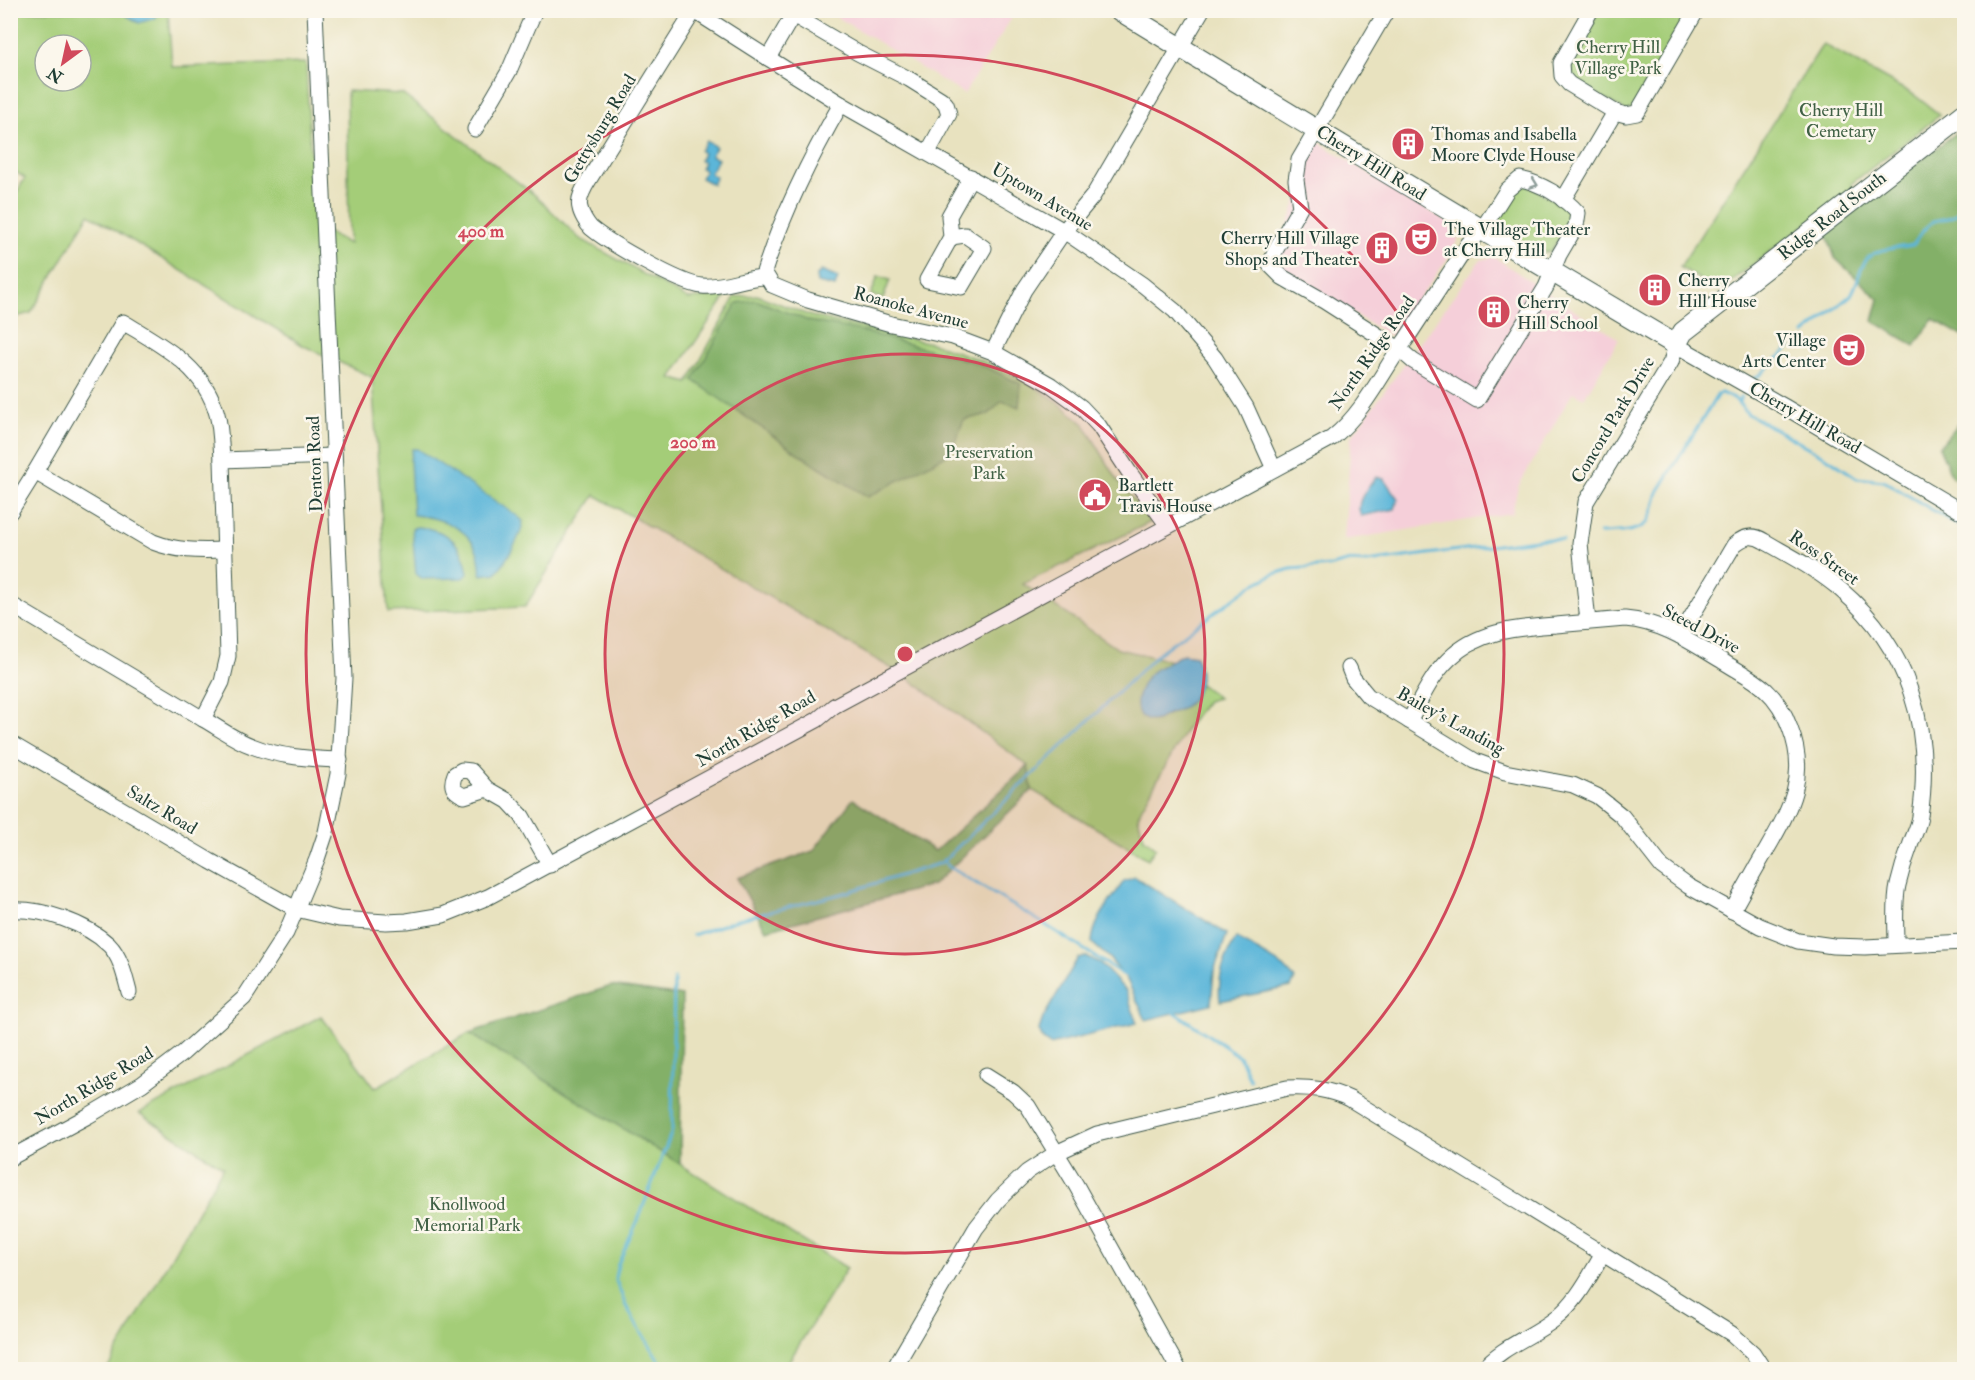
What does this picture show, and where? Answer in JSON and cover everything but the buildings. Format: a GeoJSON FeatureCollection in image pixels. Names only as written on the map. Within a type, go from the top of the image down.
{"type":"FeatureCollection","features":[{"type":"Feature","properties":{"kind":"main road","name":"Cherry Hill Road"},"geometry":{"type":"LineString","coordinates":[[1119,10],[1481,231],[1676,345]]}},
{"type":"Feature","properties":{"kind":"main road","name":"Ridge Road South"},"geometry":{"type":"LineString","coordinates":[[1676,345],[1683,332],[1690,326],[1965,114]]}},
{"type":"Feature","properties":{"kind":"street","name":"Denton Road"},"geometry":{"type":"LineString","coordinates":[[296,909],[326,832],[336,786],[340,760],[344,669],[315,10]]}},
{"type":"Feature","properties":{"kind":"street"},"geometry":{"type":"LineString","coordinates":[[475,129],[509,71],[535,10]]}},
{"type":"Feature","properties":{"kind":"street"},"geometry":{"type":"LineString","coordinates":[[993,352],[1024,290],[1064,231],[1093,195],[1137,124],[1202,10]]}},
{"type":"Feature","properties":{"kind":"street"},"geometry":{"type":"LineString","coordinates":[[1387,10],[1299,160],[1296,180],[1300,207],[1276,249],[1270,265],[1282,277],[1315,295],[1399,349],[1413,361],[1477,400],[1546,287],[1559,255],[1576,226],[1578,213],[1563,200],[1615,112]]}},
{"type":"Feature","properties":{"kind":"street"},"geometry":{"type":"LineString","coordinates":[[1592,10],[1561,63],[1562,76],[1569,84],[1615,112],[1626,115],[1637,112],[1697,10]]}},
{"type":"Feature","properties":{"kind":"street","name":"Uptown Avenue"},"geometry":{"type":"LineString","coordinates":[[694,11],[841,104],[1064,231],[1143,285],[1175,311],[1230,380],[1246,407],[1274,469]]}},
{"type":"Feature","properties":{"kind":"street","name":"Gettysburg Road"},"geometry":{"type":"LineString","coordinates":[[694,11],[581,193],[579,207],[589,226],[663,271],[690,284],[718,285],[753,277],[766,277]]}},
{"type":"Feature","properties":{"kind":"street"},"geometry":{"type":"LineString","coordinates":[[768,58],[795,13],[946,104],[949,114],[928,152]]}},
{"type":"Feature","properties":{"kind":"street"},"geometry":{"type":"LineString","coordinates":[[766,277],[764,272],[768,259],[793,193],[821,136],[841,104]]}},
{"type":"Feature","properties":{"kind":"street"},"geometry":{"type":"LineString","coordinates":[[951,237],[948,216],[971,177]]}},
{"type":"Feature","properties":{"kind":"street","name":"North Ridge Road"},"geometry":{"type":"LineString","coordinates":[[10,1158],[142,1084],[183,1053],[244,998],[272,956],[296,909],[350,920],[386,922],[443,915],[468,906],[550,865],[817,720],[834,706],[1332,438],[1342,430],[1362,405],[1468,245],[1481,231],[1507,189],[1520,179],[1533,182],[1563,200]]}},
{"type":"Feature","properties":{"kind":"street","name":"Roanoke Avenue"},"geometry":{"type":"LineString","coordinates":[[766,277],[772,285],[808,300],[891,324],[953,337],[993,352],[1051,385],[1081,407],[1099,426],[1168,526]]}},
{"type":"Feature","properties":{"kind":"street"},"geometry":{"type":"LineString","coordinates":[[10,512],[123,322],[168,349],[198,375],[217,412],[222,460],[228,656],[222,682],[203,718]]}},
{"type":"Feature","properties":{"kind":"street","name":"Cherry Hill Road"},"geometry":{"type":"LineString","coordinates":[[1676,345],[1965,513]]}},
{"type":"Feature","properties":{"kind":"street","name":"Concord Park Drive"},"geometry":{"type":"LineString","coordinates":[[1588,622],[1580,543],[1586,502],[1671,362],[1676,345]]}},
{"type":"Feature","properties":{"kind":"street"},"geometry":{"type":"LineString","coordinates":[[222,460],[334,456]]}},
{"type":"Feature","properties":{"kind":"street"},"geometry":{"type":"LineString","coordinates":[[35,472],[124,525],[168,548],[188,551],[224,550]]}},
{"type":"Feature","properties":{"kind":"street","name":"Ross Street"},"geometry":{"type":"LineString","coordinates":[[1680,636],[1730,550],[1737,541],[1748,536],[1764,541],[1828,579],[1863,611],[1879,630],[1894,653],[1911,691],[1918,714],[1924,753],[1924,789],[1920,819],[1897,888],[1896,944]]}},
{"type":"Feature","properties":{"kind":"street"},"geometry":{"type":"LineString","coordinates":[[10,604],[250,746],[277,754],[340,760]]}},
{"type":"Feature","properties":{"kind":"street","name":"Steed Drive"},"geometry":{"type":"LineString","coordinates":[[1409,721],[1442,667],[1458,651],[1469,643],[1503,630],[1625,620],[1657,625],[1680,636],[1750,678],[1767,691],[1785,714],[1798,758],[1797,781],[1788,813],[1732,911]]}},
{"type":"Feature","properties":{"kind":"street","name":"Bailey's Landing"},"geometry":{"type":"LineString","coordinates":[[1349,668],[1359,688],[1368,696],[1488,767],[1572,785],[1597,796],[1622,816],[1662,867],[1688,886],[1760,926],[1798,941],[1833,946],[1865,947],[1965,942]]}},
{"type":"Feature","properties":{"kind":"street","name":"Saltz Road"},"geometry":{"type":"LineString","coordinates":[[10,743],[296,909]]}},
{"type":"Feature","properties":{"kind":"street"},"geometry":{"type":"LineString","coordinates":[[488,789],[508,801],[522,816],[550,865]]}},
{"type":"Feature","properties":{"kind":"street"},"geometry":{"type":"LineString","coordinates":[[10,910],[37,911],[58,916],[88,930],[110,946],[123,969],[129,992]]}},
{"type":"Feature","properties":{"kind":"street"},"geometry":{"type":"LineString","coordinates":[[986,1075],[1013,1092],[1028,1106],[1076,1185],[1179,1370]]}},
{"type":"Feature","properties":{"kind":"street"},"geometry":{"type":"LineString","coordinates":[[893,1370],[976,1228],[1010,1187],[1027,1172],[1056,1153],[1097,1134],[1287,1088],[1324,1089],[1337,1092],[1350,1099],[1732,1334],[1753,1353],[1764,1370]]}},
{"type":"Feature","properties":{"kind":"street"},"geometry":{"type":"LineString","coordinates":[[1482,1370],[1491,1359],[1568,1308],[1603,1254]]}},
{"type":"Feature","properties":{"kind":"shaded area"},"geometry":{"type":"Polygon","coordinates":[[[827,11],[1016,11],[964,94],[827,11]]]}},
{"type":"Feature","properties":{"kind":"shaded area"},"geometry":{"type":"Polygon","coordinates":[[[1320,143],[1454,226],[1458,238],[1452,253],[1391,336],[1280,271],[1275,261],[1303,183],[1306,160],[1313,145],[1320,143]]]}},
{"type":"Feature","properties":{"kind":"shaded area"},"geometry":{"type":"Polygon","coordinates":[[[1494,257],[1619,339],[1584,398],[1573,392],[1518,487],[1512,513],[1344,540],[1351,437],[1480,260],[1494,257]]]}},
{"type":"Feature","properties":{"kind":"green space","name":"Preservation Park"},"geometry":{"type":"Polygon","coordinates":[[[10,11],[168,11],[172,67],[306,63],[314,225],[349,244],[347,91],[402,94],[536,196],[579,238],[688,299],[727,295],[671,378],[688,383],[735,297],[757,295],[811,316],[935,344],[983,361],[1024,380],[1057,401],[1084,424],[1117,479],[1151,522],[1023,584],[1118,649],[1172,661],[1150,673],[1155,721],[1187,704],[1200,684],[1218,698],[1207,701],[1190,723],[1141,809],[1138,817],[1144,838],[1156,848],[1148,859],[1032,790],[1028,766],[908,678],[595,495],[525,607],[388,612],[372,377],[304,346],[89,214],[31,313],[11,318],[11,202],[25,178],[11,169],[10,11]]]}},
{"type":"Feature","properties":{"kind":"green space","name":"Cherry Hill Village Park"},"geometry":{"type":"Polygon","coordinates":[[[1599,11],[1692,11],[1635,108],[1625,111],[1569,77],[1566,67],[1599,11]]]}},
{"type":"Feature","properties":{"kind":"green space","name":"Cherry Hill Cemetary"},"geometry":{"type":"Polygon","coordinates":[[[1823,44],[1914,95],[1940,115],[1851,184],[1854,188],[1718,291],[1680,267],[1823,44]]]}},
{"type":"Feature","properties":{"kind":"green space"},"geometry":{"type":"Polygon","coordinates":[[[1964,127],[1964,337],[1933,319],[1915,346],[1873,321],[1879,299],[1835,258],[1826,232],[1964,127]]]}},
{"type":"Feature","properties":{"kind":"green space"},"geometry":{"type":"Polygon","coordinates":[[[1527,184],[1570,210],[1571,219],[1551,251],[1541,253],[1501,229],[1498,219],[1518,186],[1527,184]]]}},
{"type":"Feature","properties":{"kind":"green space"},"geometry":{"type":"Polygon","coordinates":[[[878,276],[890,280],[883,299],[871,295],[878,276]]]}},
{"type":"Feature","properties":{"kind":"green space"},"geometry":{"type":"Polygon","coordinates":[[[756,300],[809,321],[862,331],[978,363],[1021,384],[1019,407],[1002,401],[989,414],[964,420],[950,453],[868,497],[802,456],[693,380],[737,303],[756,300]]]}},
{"type":"Feature","properties":{"kind":"green space"},"geometry":{"type":"Polygon","coordinates":[[[1964,417],[1964,484],[1952,477],[1939,447],[1964,417]]]}},
{"type":"Feature","properties":{"kind":"green space"},"geometry":{"type":"Polygon","coordinates":[[[1028,766],[1032,790],[933,885],[766,930],[737,878],[813,851],[853,799],[935,851],[1028,766]]]}},
{"type":"Feature","properties":{"kind":"green space"},"geometry":{"type":"Polygon","coordinates":[[[611,986],[682,996],[680,1164],[469,1033],[611,986]]]}},
{"type":"Feature","properties":{"kind":"green space","name":"Knollwood Memorial Park"},"geometry":{"type":"Polygon","coordinates":[[[321,1016],[375,1088],[469,1033],[847,1268],[784,1369],[107,1369],[223,1167],[139,1113],[321,1016]]]}},
{"type":"Feature","properties":{"kind":"water"},"geometry":{"type":"Polygon","coordinates":[[[119,11],[159,11],[156,18],[139,23],[119,11]]]}},
{"type":"Feature","properties":{"kind":"water"},"geometry":{"type":"Polygon","coordinates":[[[706,141],[716,147],[711,155],[718,159],[710,173],[716,177],[712,184],[701,178],[705,171],[701,168],[704,162],[700,160],[703,153],[700,151],[706,141]]]}},
{"type":"Feature","properties":{"kind":"water"},"geometry":{"type":"Polygon","coordinates":[[[821,271],[838,278],[835,287],[817,283],[816,277],[821,271]]]}},
{"type":"Feature","properties":{"kind":"water"},"geometry":{"type":"Polygon","coordinates":[[[412,449],[417,449],[523,521],[517,541],[496,573],[481,575],[477,551],[472,542],[459,529],[442,521],[413,515],[410,460],[412,449]]]}},
{"type":"Feature","properties":{"kind":"water"},"geometry":{"type":"Polygon","coordinates":[[[1376,477],[1384,479],[1398,499],[1395,509],[1361,516],[1359,505],[1376,477]]]}},
{"type":"Feature","properties":{"kind":"water"},"geometry":{"type":"Polygon","coordinates":[[[412,528],[438,531],[453,540],[463,554],[468,574],[463,578],[423,579],[416,574],[412,528]]]}},
{"type":"Feature","properties":{"kind":"water"},"geometry":{"type":"Polygon","coordinates":[[[1183,654],[1196,656],[1200,671],[1197,692],[1181,709],[1156,720],[1147,720],[1141,716],[1137,704],[1143,683],[1155,670],[1183,654]]]}},
{"type":"Feature","properties":{"kind":"water"},"geometry":{"type":"Polygon","coordinates":[[[1135,877],[1227,934],[1214,971],[1211,1004],[1146,1020],[1127,980],[1109,958],[1092,943],[1096,926],[1104,910],[1124,881],[1135,877]]]}},
{"type":"Feature","properties":{"kind":"water"},"geometry":{"type":"Polygon","coordinates":[[[1236,938],[1284,967],[1295,979],[1291,987],[1220,1001],[1222,968],[1236,938]]]}},
{"type":"Feature","properties":{"kind":"water"},"geometry":{"type":"Polygon","coordinates":[[[1085,956],[1100,963],[1126,991],[1137,1023],[1050,1045],[1043,1040],[1039,1030],[1043,1018],[1078,958],[1085,956]]]}},
{"type":"Feature","properties":{"kind":"waterway"},"geometry":{"type":"LineString","coordinates":[[1805,334],[1851,295],[1864,263],[1872,254],[1913,245],[1931,223],[1957,213],[1964,190]]}},
{"type":"Feature","properties":{"kind":"waterway"},"geometry":{"type":"LineString","coordinates":[[1754,378],[1790,347]]}},
{"type":"Feature","properties":{"kind":"waterway"},"geometry":{"type":"LineString","coordinates":[[1599,533],[1633,530],[1645,525],[1653,510],[1658,492],[1718,394],[1721,393],[1734,398],[1748,414],[1829,459],[1857,478],[1884,481],[1964,529]]}},
{"type":"Feature","properties":{"kind":"waterway"},"geometry":{"type":"LineString","coordinates":[[1739,402],[1741,396]]}},
{"type":"Feature","properties":{"kind":"waterway"},"geometry":{"type":"LineString","coordinates":[[693,935],[740,919],[841,894],[941,863],[1160,652],[1251,586],[1274,574],[1291,569],[1331,566],[1351,561],[1367,562],[1543,539],[1563,540]]}},
{"type":"Feature","properties":{"kind":"waterway"},"geometry":{"type":"LineString","coordinates":[[943,860],[949,867],[1124,975]]}},
{"type":"Feature","properties":{"kind":"waterway"},"geometry":{"type":"LineString","coordinates":[[665,1370],[626,1306],[615,1278],[618,1264],[638,1220],[672,1131],[674,979]]}},
{"type":"Feature","properties":{"kind":"waterway"},"geometry":{"type":"LineString","coordinates":[[1173,1011],[1239,1056],[1250,1080]]}},
{"type":"Feature","properties":{"kind":"place","name":"Thomas and Isabella Moore Clyde House"},"geometry":{"type":"Point","coordinates":[1408,144]}},
{"type":"Feature","properties":{"kind":"place","name":"The Village Theater at Cherry Hill"},"geometry":{"type":"Point","coordinates":[1421,239]}},
{"type":"Feature","properties":{"kind":"place","name":"Cherry Hill Village Shops and Theater"},"geometry":{"type":"Point","coordinates":[1382,248]}},
{"type":"Feature","properties":{"kind":"place","name":"Cherry Hill House"},"geometry":{"type":"Point","coordinates":[1655,290]}},
{"type":"Feature","properties":{"kind":"place","name":"Cherry Hill School"},"geometry":{"type":"Point","coordinates":[1494,312]}},
{"type":"Feature","properties":{"kind":"place","name":"Village Arts Center"},"geometry":{"type":"Point","coordinates":[1849,350]}},
{"type":"Feature","properties":{"kind":"place","name":"Bartlett Travis House"},"geometry":{"type":"Point","coordinates":[1095,495]}}]}
